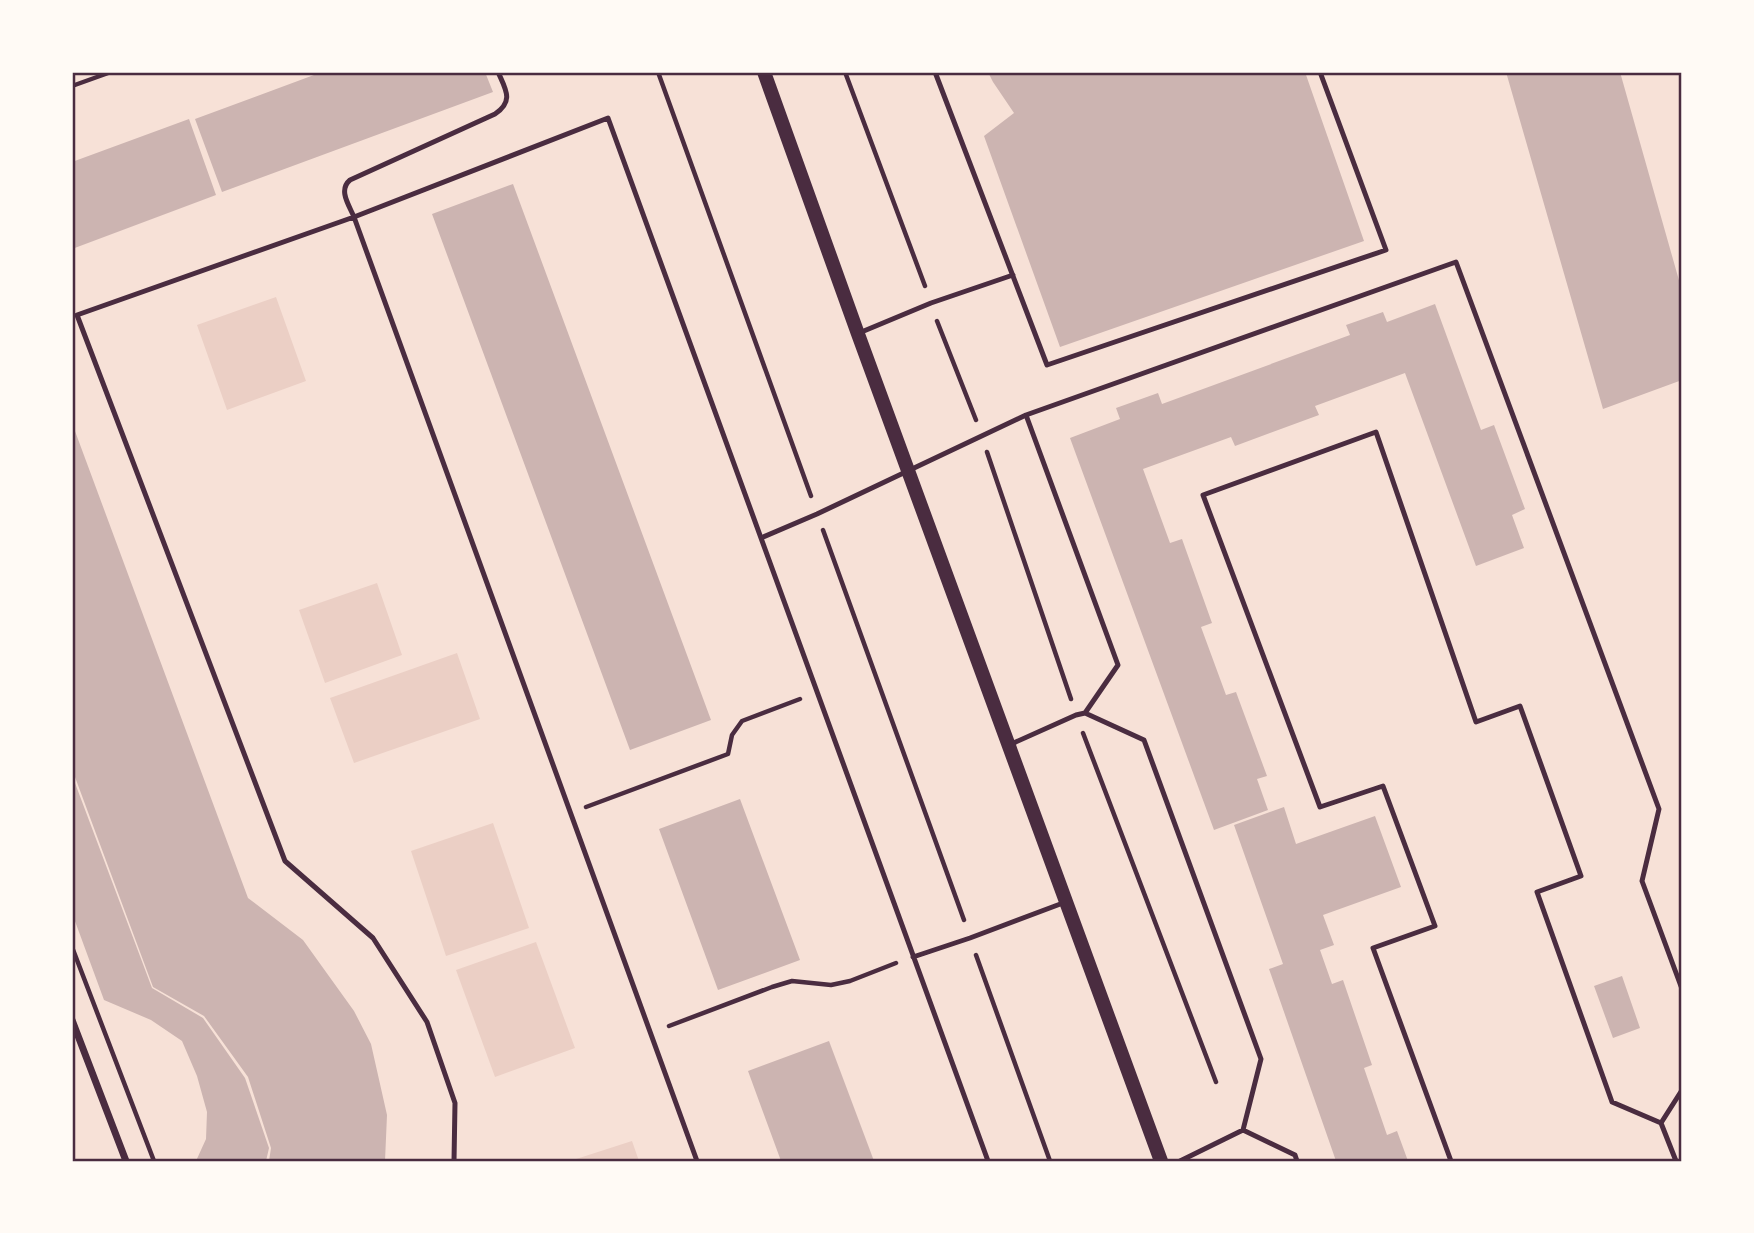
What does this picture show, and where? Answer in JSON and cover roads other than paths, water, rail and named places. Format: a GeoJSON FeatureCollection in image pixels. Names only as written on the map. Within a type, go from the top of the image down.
{"type":"FeatureCollection","features":[{"type":"Feature","properties":{"kind":"main road"},"geometry":{"type":"LineString","coordinates":[[764,72],[1161,1161]]}},
{"type":"Feature","properties":{"kind":"street"},"geometry":{"type":"LineString","coordinates":[[72,1020],[125,1161]]}},
{"type":"Feature","properties":{"kind":"lane"},"geometry":{"type":"LineString","coordinates":[[498,72],[506,92],[507,103],[503,109],[349,180],[344,190],[697,1161]]}},
{"type":"Feature","properties":{"kind":"lane"},"geometry":{"type":"LineString","coordinates":[[935,72],[1047,365],[1386,250],[1320,72]]}},
{"type":"Feature","properties":{"kind":"lane"},"geometry":{"type":"LineString","coordinates":[[454,1161],[455,1103],[427,1022],[373,938],[285,861],[77,315],[354,217],[608,118],[988,1161]]}},
{"type":"Feature","properties":{"kind":"lane"},"geometry":{"type":"LineString","coordinates":[[761,538],[1026,415],[1456,262],[1659,809],[1642,881],[1679,971],[1682,989]]}},
{"type":"Feature","properties":{"kind":"lane"},"geometry":{"type":"LineString","coordinates":[[858,334],[931,303],[1013,275]]}},
{"type":"Feature","properties":{"kind":"lane"},"geometry":{"type":"LineString","coordinates":[[1026,415],[1118,665],[1085,713]]}},
{"type":"Feature","properties":{"kind":"lane"},"geometry":{"type":"LineString","coordinates":[[1451,1161],[1373,948],[1435,926],[1421,887],[1383,786],[1321,807],[1203,495],[1376,432],[1476,722],[1520,706],[1581,876],[1537,892],[1612,1102],[1661,1123],[1676,1161]]}},
{"type":"Feature","properties":{"kind":"lane"},"geometry":{"type":"LineString","coordinates":[[1009,745],[1085,713],[1144,740],[1261,1059],[1243,1130],[1180,1161]]}},
{"type":"Feature","properties":{"kind":"lane"},"geometry":{"type":"LineString","coordinates":[[913,957],[1066,902]]}},
{"type":"Feature","properties":{"kind":"lane"},"geometry":{"type":"LineString","coordinates":[[1661,1123],[1682,1090]]}},
{"type":"Feature","properties":{"kind":"lane"},"geometry":{"type":"LineString","coordinates":[[1243,1130],[1295,1155],[1297,1161]]}}]}
